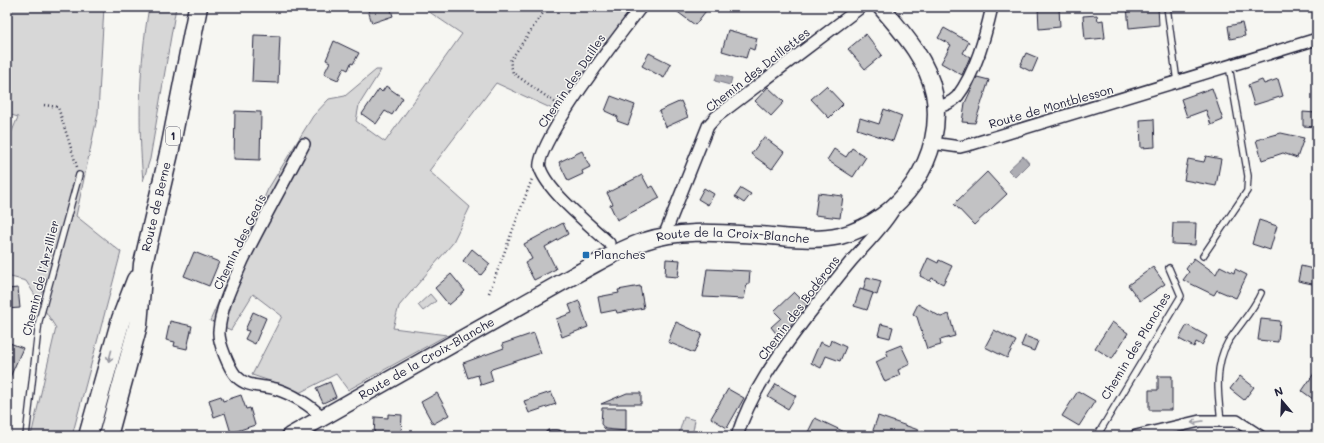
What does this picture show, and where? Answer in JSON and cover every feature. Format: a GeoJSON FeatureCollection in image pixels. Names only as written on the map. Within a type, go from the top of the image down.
{"type":"FeatureCollection","features":[{"type":"Feature","properties":{"kind":"main road","name":"Route de Berne"},"geometry":{"type":"LineString","coordinates":[[108,436],[138,325],[143,264],[171,143],[198,7]]}},
{"type":"Feature","properties":{"kind":"main road","name":"Route de Berne"},"geometry":{"type":"LineString","coordinates":[[88,436],[121,318],[143,264]]}},
{"type":"Feature","properties":{"kind":"street","name":"Chemin des Dailles"},"geometry":{"type":"LineString","coordinates":[[540,166],[539,161],[552,132],[597,65],[641,7]]}},
{"type":"Feature","properties":{"kind":"street","name":"Chemin des Daillettes"},"geometry":{"type":"LineString","coordinates":[[664,236],[708,126],[716,117],[860,7]]}},
{"type":"Feature","properties":{"kind":"street","name":"Route de la Croix-Blanche"},"geometry":{"type":"LineString","coordinates":[[296,434],[322,417],[600,261],[626,248],[664,236],[704,233],[815,239],[840,236],[870,224],[897,204],[914,184],[924,166],[932,143],[935,108],[934,94],[923,63],[905,35],[881,7]]}},
{"type":"Feature","properties":{"kind":"street"},"geometry":{"type":"LineString","coordinates":[[935,108],[944,106],[956,97],[984,39],[992,7]]}},
{"type":"Feature","properties":{"kind":"street","name":"Route de Montblesson"},"geometry":{"type":"LineString","coordinates":[[932,143],[960,146],[966,145],[1317,39]]}},
{"type":"Feature","properties":{"kind":"street","name":"Chemin des Geais"},"geometry":{"type":"LineString","coordinates":[[304,144],[254,238],[228,294],[218,333],[225,358],[236,377],[254,386],[275,389],[295,398],[315,410],[322,417]]}},
{"type":"Feature","properties":{"kind":"street"},"geometry":{"type":"LineString","coordinates":[[540,166],[550,187],[609,243]]}},
{"type":"Feature","properties":{"kind":"street","name":"Chemin des Bodérons"},"geometry":{"type":"LineString","coordinates":[[737,436],[744,413],[768,371],[832,284],[852,259],[875,236],[897,204]]}},
{"type":"Feature","properties":{"kind":"street"},"geometry":{"type":"LineString","coordinates":[[1136,436],[1200,421],[1237,421],[1260,436]]}},
{"type":"Feature","properties":{"kind":"street"},"geometry":{"type":"LineString","coordinates":[[551,436],[557,436]]}},
{"type":"Feature","properties":{"kind":"lane"},"geometry":{"type":"LineString","coordinates":[[1167,7],[1177,82]]}},
{"type":"Feature","properties":{"kind":"lane"},"geometry":{"type":"LineString","coordinates":[[1203,256],[1247,191],[1248,176],[1229,66]]}},
{"type":"Feature","properties":{"kind":"lane","name":"Chemin de l'Arzillier"},"geometry":{"type":"LineString","coordinates":[[26,436],[39,321],[79,175]]}},
{"type":"Feature","properties":{"kind":"lane","name":"Chemin des Planches"},"geometry":{"type":"LineString","coordinates":[[1097,436],[1181,296],[1169,268]]}},
{"type":"Feature","properties":{"kind":"lane"},"geometry":{"type":"LineString","coordinates":[[1221,421],[1217,391],[1221,359],[1228,342],[1256,304],[1261,293]]}},
{"type":"Feature","properties":{"kind":"path"},"geometry":{"type":"LineString","coordinates":[[547,7],[510,61],[513,73],[567,111]]}},
{"type":"Feature","properties":{"kind":"path"},"geometry":{"type":"LineString","coordinates":[[44,105],[58,107],[79,175]]}},
{"type":"Feature","properties":{"kind":"path"},"geometry":{"type":"LineString","coordinates":[[489,293],[534,175],[540,166]]}},
{"type":"Feature","properties":{"kind":"shaded area"},"geometry":{"type":"Polygon","coordinates":[[[7,7],[104,7],[98,113],[76,216],[121,252],[72,436],[31,436],[56,328],[26,281],[7,276],[7,143],[18,117],[8,114],[7,117],[7,7]]]}},
{"type":"Feature","properties":{"kind":"shaded area"},"geometry":{"type":"Polygon","coordinates":[[[149,7],[176,7],[150,159],[143,181],[140,138],[140,94],[143,50],[149,7]]]}},
{"type":"Feature","properties":{"kind":"shaded area"},"geometry":{"type":"Polygon","coordinates":[[[422,7],[639,7],[559,112],[496,83],[429,171],[470,207],[452,244],[399,306],[393,328],[447,335],[348,390],[336,374],[297,394],[276,383],[252,375],[282,316],[253,294],[231,330],[210,321],[268,189],[313,116],[329,99],[345,96],[376,70],[381,70],[359,105],[356,121],[385,142],[462,34],[422,7]]]}},
{"type":"Feature","properties":{"kind":"shaded area"},"geometry":{"type":"Polygon","coordinates":[[[717,74],[732,78],[730,85],[715,81],[717,74]]]}},
{"type":"Feature","properties":{"kind":"shaded area"},"geometry":{"type":"Polygon","coordinates":[[[1023,156],[1029,163],[1015,177],[1008,170],[1023,156]]]}},
{"type":"Feature","properties":{"kind":"shaded area"},"geometry":{"type":"Polygon","coordinates":[[[430,294],[436,301],[423,311],[418,305],[430,294]]]}},
{"type":"Feature","properties":{"kind":"shaded area"},"geometry":{"type":"Polygon","coordinates":[[[684,417],[695,420],[692,436],[678,436],[684,417]]]}},
{"type":"Feature","properties":{"kind":"building"},"geometry":{"type":"Polygon","coordinates":[[[367,7],[390,7],[393,16],[372,23],[367,7]]]}},
{"type":"Feature","properties":{"kind":"building"},"geometry":{"type":"Polygon","coordinates":[[[671,7],[709,7],[695,25],[671,7]]]}},
{"type":"Feature","properties":{"kind":"building"},"geometry":{"type":"Polygon","coordinates":[[[1038,7],[1059,7],[1060,27],[1039,29],[1038,7]]]}},
{"type":"Feature","properties":{"kind":"building"},"geometry":{"type":"Polygon","coordinates":[[[1127,7],[1158,7],[1159,25],[1129,28],[1127,7]]]}},
{"type":"Feature","properties":{"kind":"building"},"geometry":{"type":"Polygon","coordinates":[[[1097,15],[1098,21],[1103,20],[1105,38],[1085,40],[1083,16],[1097,15]]]}},
{"type":"Feature","properties":{"kind":"building"},"geometry":{"type":"Polygon","coordinates":[[[1242,23],[1245,36],[1230,39],[1228,26],[1242,23]]]}},
{"type":"Feature","properties":{"kind":"building"},"geometry":{"type":"Polygon","coordinates":[[[944,28],[969,42],[963,53],[970,57],[962,75],[941,63],[951,45],[938,38],[944,28]]]}},
{"type":"Feature","properties":{"kind":"building"},"geometry":{"type":"Polygon","coordinates":[[[728,30],[757,38],[754,50],[749,48],[746,58],[722,51],[728,30]]]}},
{"type":"Feature","properties":{"kind":"building"},"geometry":{"type":"Polygon","coordinates":[[[866,34],[882,55],[865,69],[848,49],[866,34]]]}},
{"type":"Feature","properties":{"kind":"building"},"geometry":{"type":"Polygon","coordinates":[[[254,35],[280,36],[278,83],[252,82],[254,35]]]}},
{"type":"Feature","properties":{"kind":"building"},"geometry":{"type":"Polygon","coordinates":[[[334,41],[359,53],[353,64],[351,63],[348,70],[344,68],[338,80],[324,74],[330,62],[326,60],[334,41]]]}},
{"type":"Feature","properties":{"kind":"building"},"geometry":{"type":"Polygon","coordinates":[[[649,53],[671,64],[664,78],[642,66],[649,53]]]}},
{"type":"Feature","properties":{"kind":"building"},"geometry":{"type":"Polygon","coordinates":[[[1026,53],[1038,58],[1032,72],[1020,66],[1026,53]]]}},
{"type":"Feature","properties":{"kind":"building"},"geometry":{"type":"Polygon","coordinates":[[[977,77],[989,80],[975,123],[962,122],[965,103],[977,77]]]}},
{"type":"Feature","properties":{"kind":"building"},"geometry":{"type":"Polygon","coordinates":[[[1278,79],[1283,96],[1254,105],[1248,85],[1262,80],[1264,84],[1278,79]]]}},
{"type":"Feature","properties":{"kind":"building"},"geometry":{"type":"Polygon","coordinates":[[[386,86],[403,98],[392,115],[385,111],[376,124],[362,114],[379,89],[382,92],[386,86]]]}},
{"type":"Feature","properties":{"kind":"building"},"geometry":{"type":"Polygon","coordinates":[[[826,86],[843,104],[829,118],[811,99],[826,86]]]}},
{"type":"Feature","properties":{"kind":"building"},"geometry":{"type":"Polygon","coordinates":[[[768,87],[784,102],[771,116],[755,101],[768,87]]]}},
{"type":"Feature","properties":{"kind":"building"},"geometry":{"type":"Polygon","coordinates":[[[1212,88],[1223,120],[1211,125],[1206,110],[1187,117],[1181,99],[1212,88]]]}},
{"type":"Feature","properties":{"kind":"building"},"geometry":{"type":"Polygon","coordinates":[[[611,96],[635,105],[628,125],[617,121],[618,117],[605,111],[611,96]]]}},
{"type":"Feature","properties":{"kind":"building"},"geometry":{"type":"Polygon","coordinates":[[[681,101],[688,117],[666,127],[659,111],[681,101]]]}},
{"type":"Feature","properties":{"kind":"building"},"geometry":{"type":"Polygon","coordinates":[[[884,109],[902,116],[893,141],[857,129],[860,118],[879,124],[884,109]]]}},
{"type":"Feature","properties":{"kind":"building"},"geometry":{"type":"Polygon","coordinates":[[[235,111],[261,112],[260,160],[234,159],[235,111]]]}},
{"type":"Feature","properties":{"kind":"building"},"geometry":{"type":"Polygon","coordinates":[[[1303,112],[1316,113],[1316,127],[1303,126],[1303,112]]]}},
{"type":"Feature","properties":{"kind":"building"},"geometry":{"type":"Polygon","coordinates":[[[1154,119],[1155,147],[1141,148],[1140,120],[1154,119]]]}},
{"type":"Feature","properties":{"kind":"building"},"geometry":{"type":"Polygon","coordinates":[[[1281,133],[1304,138],[1297,158],[1283,153],[1262,160],[1256,140],[1281,133]]]}},
{"type":"Feature","properties":{"kind":"building"},"geometry":{"type":"Polygon","coordinates":[[[764,137],[784,152],[772,169],[751,154],[764,137]]]}},
{"type":"Feature","properties":{"kind":"building"},"geometry":{"type":"Polygon","coordinates":[[[852,148],[866,157],[853,177],[827,160],[834,149],[846,157],[852,148]]]}},
{"type":"Feature","properties":{"kind":"building"},"geometry":{"type":"Polygon","coordinates":[[[582,151],[590,167],[582,171],[583,174],[568,181],[559,162],[582,151]]]}},
{"type":"Feature","properties":{"kind":"building"},"geometry":{"type":"Polygon","coordinates":[[[1206,156],[1221,159],[1216,186],[1184,180],[1188,159],[1204,162],[1206,156]]]}},
{"type":"Feature","properties":{"kind":"building"},"geometry":{"type":"Polygon","coordinates":[[[987,172],[1007,194],[974,225],[954,204],[987,172]]]}},
{"type":"Feature","properties":{"kind":"building"},"geometry":{"type":"Polygon","coordinates":[[[642,175],[649,188],[653,186],[660,198],[617,220],[610,205],[613,204],[607,193],[642,175]]]}},
{"type":"Feature","properties":{"kind":"building"},"geometry":{"type":"Polygon","coordinates":[[[704,188],[714,194],[708,205],[698,199],[704,188]]]}},
{"type":"Feature","properties":{"kind":"building"},"geometry":{"type":"Polygon","coordinates":[[[741,188],[751,194],[744,203],[735,197],[741,188]]]}},
{"type":"Feature","properties":{"kind":"building"},"geometry":{"type":"Polygon","coordinates":[[[818,193],[843,196],[840,218],[815,215],[818,193]]]}},
{"type":"Feature","properties":{"kind":"building"},"geometry":{"type":"Polygon","coordinates":[[[1259,220],[1277,226],[1270,250],[1252,244],[1259,220]]]}},
{"type":"Feature","properties":{"kind":"building"},"geometry":{"type":"Polygon","coordinates":[[[563,223],[568,234],[545,247],[556,269],[534,280],[525,263],[532,259],[524,244],[563,223]]]}},
{"type":"Feature","properties":{"kind":"building"},"geometry":{"type":"Polygon","coordinates":[[[1173,223],[1196,223],[1195,245],[1172,244],[1173,223]]]}},
{"type":"Feature","properties":{"kind":"building"},"geometry":{"type":"Polygon","coordinates":[[[472,249],[490,264],[481,275],[463,261],[472,249]]]}},
{"type":"Feature","properties":{"kind":"building"},"geometry":{"type":"Polygon","coordinates":[[[194,252],[219,262],[209,286],[184,276],[194,252]]]}},
{"type":"Feature","properties":{"kind":"building"},"geometry":{"type":"Polygon","coordinates":[[[928,258],[938,263],[939,260],[952,266],[943,284],[932,278],[930,281],[920,276],[928,258]]]}},
{"type":"Feature","properties":{"kind":"building"},"geometry":{"type":"Polygon","coordinates":[[[1194,258],[1216,274],[1220,266],[1234,273],[1235,269],[1247,275],[1236,298],[1217,290],[1214,295],[1183,280],[1189,272],[1186,269],[1194,258]]]}},
{"type":"Feature","properties":{"kind":"building"},"geometry":{"type":"Polygon","coordinates":[[[666,259],[680,260],[678,277],[665,276],[666,259]]]}},
{"type":"Feature","properties":{"kind":"building"},"geometry":{"type":"Polygon","coordinates":[[[1301,266],[1317,270],[1317,285],[1298,281],[1301,266]]]}},
{"type":"Feature","properties":{"kind":"building"},"geometry":{"type":"Polygon","coordinates":[[[1153,267],[1165,284],[1140,301],[1128,285],[1153,267]]]}},
{"type":"Feature","properties":{"kind":"building"},"geometry":{"type":"Polygon","coordinates":[[[707,269],[750,271],[749,284],[747,284],[744,299],[703,297],[707,269]]]}},
{"type":"Feature","properties":{"kind":"building"},"geometry":{"type":"Polygon","coordinates":[[[451,274],[465,291],[449,305],[435,288],[451,274]]]}},
{"type":"Feature","properties":{"kind":"building"},"geometry":{"type":"Polygon","coordinates":[[[867,277],[881,281],[877,295],[863,290],[867,277]]]}},
{"type":"Feature","properties":{"kind":"building"},"geometry":{"type":"Polygon","coordinates":[[[640,286],[644,308],[617,313],[616,310],[601,313],[598,297],[619,293],[618,290],[640,286]]]}},
{"type":"Feature","properties":{"kind":"building"},"geometry":{"type":"Polygon","coordinates":[[[18,288],[20,308],[7,309],[7,289],[18,288]]]}},
{"type":"Feature","properties":{"kind":"building"},"geometry":{"type":"Polygon","coordinates":[[[860,289],[873,293],[867,310],[854,306],[860,289]]]}},
{"type":"Feature","properties":{"kind":"building"},"geometry":{"type":"Polygon","coordinates":[[[794,292],[807,305],[780,338],[771,327],[781,318],[774,311],[794,292]]]}},
{"type":"Feature","properties":{"kind":"building"},"geometry":{"type":"Polygon","coordinates":[[[579,301],[588,327],[562,337],[556,319],[572,313],[569,305],[579,301]]]}},
{"type":"Feature","properties":{"kind":"building"},"geometry":{"type":"Polygon","coordinates":[[[918,304],[941,317],[949,314],[955,336],[940,340],[941,345],[927,349],[917,317],[913,314],[918,304]]]}},
{"type":"Feature","properties":{"kind":"building"},"geometry":{"type":"Polygon","coordinates":[[[253,312],[266,318],[255,344],[245,339],[249,331],[245,330],[253,312]]]}},
{"type":"Feature","properties":{"kind":"building"},"geometry":{"type":"Polygon","coordinates":[[[1261,319],[1280,321],[1278,342],[1258,340],[1261,319]]]}},
{"type":"Feature","properties":{"kind":"building"},"geometry":{"type":"Polygon","coordinates":[[[170,321],[192,326],[187,349],[174,346],[175,342],[166,340],[170,321]]]}},
{"type":"Feature","properties":{"kind":"building"},"geometry":{"type":"Polygon","coordinates":[[[676,322],[702,334],[694,353],[668,342],[676,322]]]}},
{"type":"Feature","properties":{"kind":"building"},"geometry":{"type":"Polygon","coordinates":[[[1112,322],[1128,333],[1112,359],[1095,348],[1112,322]]]}},
{"type":"Feature","properties":{"kind":"building"},"geometry":{"type":"Polygon","coordinates":[[[881,324],[893,327],[890,338],[878,335],[881,324]]]}},
{"type":"Feature","properties":{"kind":"building"},"geometry":{"type":"Polygon","coordinates":[[[1187,325],[1207,336],[1202,345],[1196,342],[1194,347],[1179,339],[1187,325]]]}},
{"type":"Feature","properties":{"kind":"building"},"geometry":{"type":"Polygon","coordinates":[[[994,330],[1016,341],[1007,358],[985,347],[994,330]]]}},
{"type":"Feature","properties":{"kind":"building"},"geometry":{"type":"Polygon","coordinates":[[[534,333],[541,353],[492,369],[490,371],[493,381],[481,385],[478,375],[468,378],[463,363],[504,348],[502,344],[534,333]]]}},
{"type":"Feature","properties":{"kind":"building"},"geometry":{"type":"Polygon","coordinates":[[[1025,336],[1038,341],[1034,351],[1021,346],[1025,336]]]}},
{"type":"Feature","properties":{"kind":"building"},"geometry":{"type":"Polygon","coordinates":[[[831,340],[846,347],[840,361],[826,356],[821,368],[811,363],[820,342],[829,346],[831,340]]]}},
{"type":"Feature","properties":{"kind":"building"},"geometry":{"type":"Polygon","coordinates":[[[7,342],[23,348],[7,384],[7,342]]]}},
{"type":"Feature","properties":{"kind":"building"},"geometry":{"type":"Polygon","coordinates":[[[901,345],[910,364],[898,370],[900,375],[885,382],[876,362],[888,356],[886,351],[901,345]]]}},
{"type":"Feature","properties":{"kind":"building"},"geometry":{"type":"Polygon","coordinates":[[[1317,369],[1317,402],[1302,391],[1317,369]]]}},
{"type":"Feature","properties":{"kind":"building"},"geometry":{"type":"Polygon","coordinates":[[[1158,376],[1172,376],[1172,410],[1149,410],[1149,390],[1158,390],[1158,376]]]}},
{"type":"Feature","properties":{"kind":"building"},"geometry":{"type":"Polygon","coordinates":[[[1240,376],[1254,387],[1244,400],[1230,389],[1240,376]]]}},
{"type":"Feature","properties":{"kind":"building"},"geometry":{"type":"Polygon","coordinates":[[[330,382],[336,397],[323,403],[316,388],[330,382]]]}},
{"type":"Feature","properties":{"kind":"building"},"geometry":{"type":"Polygon","coordinates":[[[776,384],[796,396],[788,409],[768,397],[776,384]]]}},
{"type":"Feature","properties":{"kind":"building"},"geometry":{"type":"Polygon","coordinates":[[[728,389],[744,398],[727,428],[711,418],[728,389]]]}},
{"type":"Feature","properties":{"kind":"building"},"geometry":{"type":"Polygon","coordinates":[[[1078,391],[1095,401],[1079,426],[1062,416],[1078,391]]]}},
{"type":"Feature","properties":{"kind":"building"},"geometry":{"type":"Polygon","coordinates":[[[551,392],[556,404],[529,413],[524,401],[551,392]]]}},
{"type":"Feature","properties":{"kind":"building"},"geometry":{"type":"Polygon","coordinates":[[[437,393],[449,415],[433,424],[421,402],[437,393]]]}},
{"type":"Feature","properties":{"kind":"building"},"geometry":{"type":"Polygon","coordinates":[[[627,393],[641,393],[641,404],[601,404],[627,393]]]}},
{"type":"Feature","properties":{"kind":"building"},"geometry":{"type":"Polygon","coordinates":[[[241,395],[246,409],[250,408],[255,425],[231,433],[225,413],[214,417],[209,400],[221,396],[223,401],[241,395]]]}},
{"type":"Feature","properties":{"kind":"building"},"geometry":{"type":"Polygon","coordinates":[[[602,408],[626,408],[626,431],[605,429],[601,424],[602,408]]]}},
{"type":"Feature","properties":{"kind":"building"},"geometry":{"type":"Polygon","coordinates":[[[388,414],[402,415],[401,436],[374,436],[375,417],[388,418],[388,414]]]}},
{"type":"Feature","properties":{"kind":"building"},"geometry":{"type":"Polygon","coordinates":[[[878,416],[930,434],[930,436],[880,436],[872,433],[878,416]]]}},
{"type":"Feature","properties":{"kind":"building"},"geometry":{"type":"Polygon","coordinates":[[[815,418],[853,436],[806,436],[815,418]]]}},
{"type":"Feature","properties":{"kind":"place","name":"Planches"},"geometry":{"type":"Point","coordinates":[586,255]}}]}
